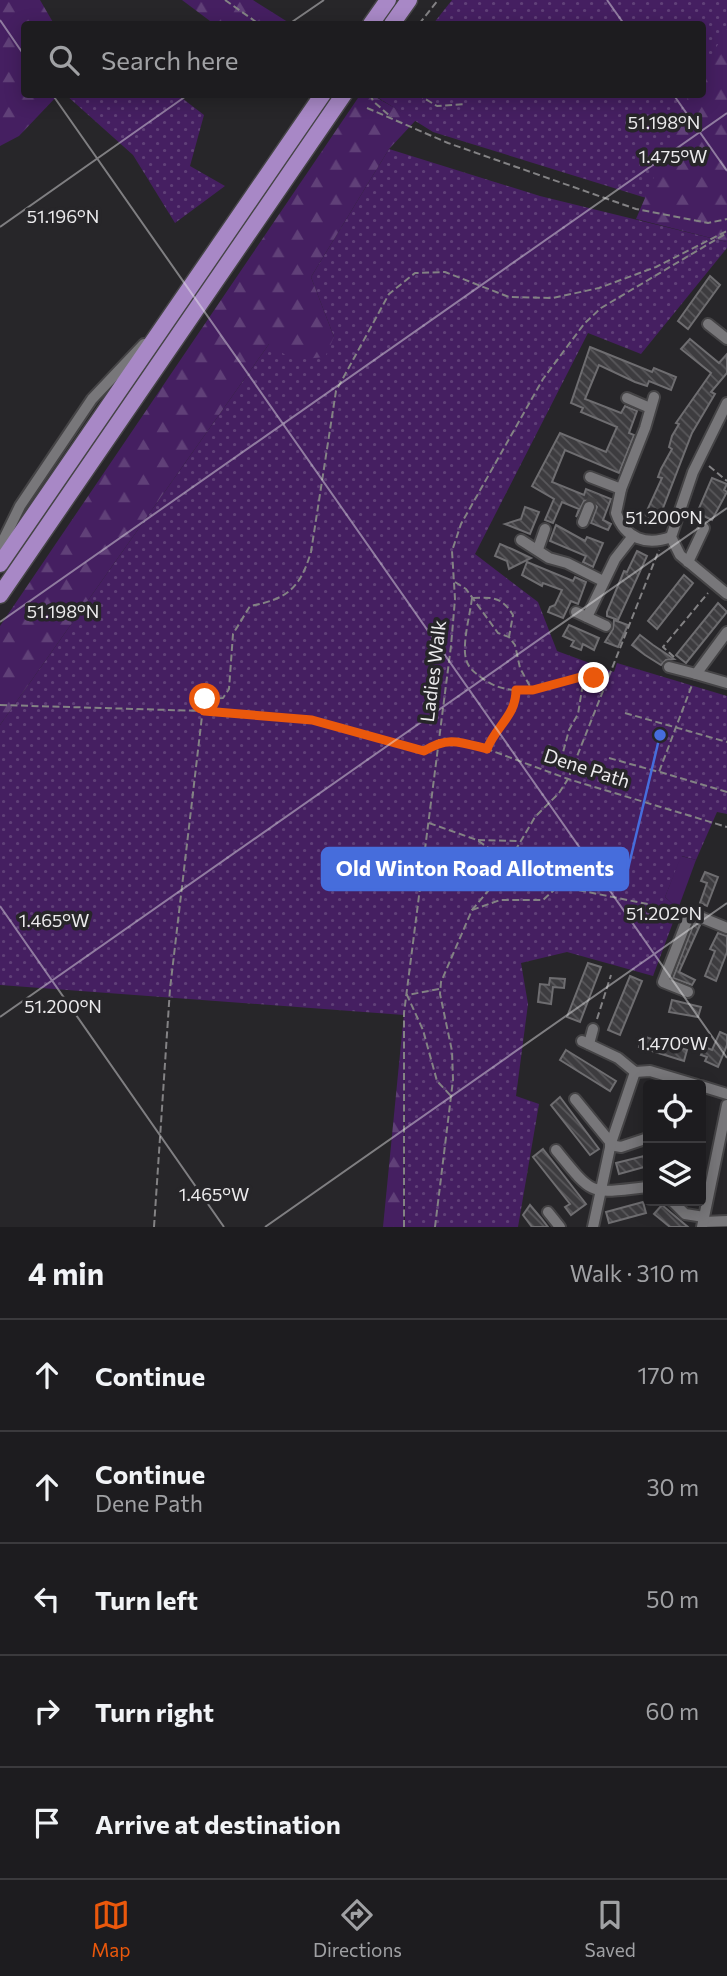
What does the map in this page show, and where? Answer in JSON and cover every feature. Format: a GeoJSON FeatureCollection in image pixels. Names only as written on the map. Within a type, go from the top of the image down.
{"type":"FeatureCollection","features":[{"type":"Feature","properties":{"kind":"highway"},"geometry":{"type":"LineString","coordinates":[[373,21],[388,0]]}},
{"type":"Feature","properties":{"kind":"highway"},"geometry":{"type":"LineString","coordinates":[[394,21],[409,0]]}},
{"type":"Feature","properties":{"kind":"highway"},"geometry":{"type":"LineString","coordinates":[[0,564],[320,98]]}},
{"type":"Feature","properties":{"kind":"highway"},"geometry":{"type":"LineString","coordinates":[[2,593],[341,98]]}},
{"type":"Feature","properties":{"kind":"street"},"geometry":{"type":"LineString","coordinates":[[0,547],[20,506],[92,399],[173,313]]}},
{"type":"Feature","properties":{"kind":"street"},"geometry":{"type":"LineString","coordinates":[[708,324],[727,339]]}},
{"type":"Feature","properties":{"kind":"street"},"geometry":{"type":"LineString","coordinates":[[627,398],[652,402],[621,489],[616,513],[633,536],[647,542],[667,538]]}},
{"type":"Feature","properties":{"kind":"street"},"geometry":{"type":"LineString","coordinates":[[667,538],[699,458],[727,403]]}},
{"type":"Feature","properties":{"kind":"street"},"geometry":{"type":"LineString","coordinates":[[594,493],[595,478],[621,489]]}},
{"type":"Feature","properties":{"kind":"street"},"geometry":{"type":"LineString","coordinates":[[583,522],[589,506]]}},
{"type":"Feature","properties":{"kind":"street"},"geometry":{"type":"LineString","coordinates":[[688,562],[704,528]]}},
{"type":"Feature","properties":{"kind":"street"},"geometry":{"type":"LineString","coordinates":[[538,549],[545,529]]}},
{"type":"Feature","properties":{"kind":"street"},"geometry":{"type":"LineString","coordinates":[[606,626],[581,615],[615,559],[633,536]]}},
{"type":"Feature","properties":{"kind":"street"},"geometry":{"type":"LineString","coordinates":[[667,538],[688,562],[727,594]]}},
{"type":"Feature","properties":{"kind":"street"},"geometry":{"type":"LineString","coordinates":[[521,540],[549,558],[568,563],[603,581]]}},
{"type":"Feature","properties":{"kind":"street"},"geometry":{"type":"LineString","coordinates":[[701,675],[727,632]]}},
{"type":"Feature","properties":{"kind":"street"},"geometry":{"type":"LineString","coordinates":[[669,667],[727,683]]}},
{"type":"Feature","properties":{"kind":"street"},"geometry":{"type":"LineString","coordinates":[[688,992],[663,982],[690,913],[727,928]]}},
{"type":"Feature","properties":{"kind":"street"},"geometry":{"type":"LineString","coordinates":[[593,1030],[586,1042],[618,1058],[635,1072],[650,1071],[679,1080]]}},
{"type":"Feature","properties":{"kind":"street"},"geometry":{"type":"LineString","coordinates":[[593,1227],[610,1144],[635,1072]]}},
{"type":"Feature","properties":{"kind":"street"},"geometry":{"type":"LineString","coordinates":[[703,1222],[710,1167],[727,1096],[706,1088]]}},
{"type":"Feature","properties":{"kind":"street"},"geometry":{"type":"LineString","coordinates":[[575,1099],[610,1144],[621,1147],[643,1140]]}},
{"type":"Feature","properties":{"kind":"street"},"geometry":{"type":"LineString","coordinates":[[556,1150],[583,1183],[600,1191],[621,1192],[643,1188]]}},
{"type":"Feature","properties":{"kind":"street"},"geometry":{"type":"LineString","coordinates":[[710,1167],[726,1170]]}},
{"type":"Feature","properties":{"kind":"street"},"geometry":{"type":"LineString","coordinates":[[677,1206],[685,1214],[703,1222],[727,1221]]}},
{"type":"Feature","properties":{"kind":"street"},"geometry":{"type":"LineString","coordinates":[[548,1212],[560,1227]]}},
{"type":"Feature","properties":{"kind":"path"},"geometry":{"type":"LineString","coordinates":[[225,0],[255,21]]}},
{"type":"Feature","properties":{"kind":"path"},"geometry":{"type":"LineString","coordinates":[[421,21],[438,0]]}},
{"type":"Feature","properties":{"kind":"path"},"geometry":{"type":"LineString","coordinates":[[372,98],[394,120]]}},
{"type":"Feature","properties":{"kind":"path"},"geometry":{"type":"LineString","coordinates":[[425,98],[437,106],[465,104]]}},
{"type":"Feature","properties":{"kind":"path"},"geometry":{"type":"LineString","coordinates":[[367,108],[448,143],[636,209],[708,223],[727,219]]}},
{"type":"Feature","properties":{"kind":"path"},"geometry":{"type":"LineString","coordinates":[[154,1227],[170,989],[205,699],[223,698],[229,689],[233,634],[245,612],[250,606],[272,602],[285,594],[296,586],[304,573],[311,552],[336,391],[389,294],[415,273],[445,272],[509,297],[553,298],[599,288],[656,267],[727,232]]}},
{"type":"Feature","properties":{"kind":"path","name":"Ladies Walk"},"geometry":{"type":"LineString","coordinates":[[404,1227],[407,995],[452,646],[452,551],[461,524],[536,389],[584,324],[601,307],[727,232]]}},
{"type":"Feature","properties":{"kind":"path"},"geometry":{"type":"LineString","coordinates":[[699,458],[727,481]]}},
{"type":"Feature","properties":{"kind":"path"},"geometry":{"type":"LineString","coordinates":[[435,1227],[452,1097],[452,1051],[441,989],[471,910],[499,878],[535,817],[559,793],[568,779],[667,538]]}},
{"type":"Feature","properties":{"kind":"path"},"geometry":{"type":"LineString","coordinates":[[454,582],[466,589],[498,633],[509,637],[515,645],[520,668],[533,690]]}},
{"type":"Feature","properties":{"kind":"path"},"geometry":{"type":"LineString","coordinates":[[669,667],[677,659],[663,647],[715,584]]}},
{"type":"Feature","properties":{"kind":"path"},"geometry":{"type":"LineString","coordinates":[[472,598],[498,597],[506,603],[513,615],[509,637]]}},
{"type":"Feature","properties":{"kind":"path"},"geometry":{"type":"LineString","coordinates":[[472,598],[465,652],[469,668],[489,685],[533,690],[584,676],[594,678],[601,697]]}},
{"type":"Feature","properties":{"kind":"path"},"geometry":{"type":"LineString","coordinates":[[659,772],[676,727],[701,675]]}},
{"type":"Feature","properties":{"kind":"path"},"geometry":{"type":"LineString","coordinates":[[571,770],[561,760],[569,730],[578,714],[584,676]]}},
{"type":"Feature","properties":{"kind":"path"},"geometry":{"type":"LineString","coordinates":[[487,749],[493,734],[516,705],[516,690]]}},
{"type":"Feature","properties":{"kind":"path","name":"Dene Path"},"geometry":{"type":"LineString","coordinates":[[0,705],[204,711],[312,720],[424,751],[439,741],[452,741],[487,749],[568,779],[727,827]]}},
{"type":"Feature","properties":{"kind":"path"},"geometry":{"type":"LineString","coordinates":[[625,713],[727,743]]}},
{"type":"Feature","properties":{"kind":"path"},"geometry":{"type":"LineString","coordinates":[[609,758],[727,792]]}},
{"type":"Feature","properties":{"kind":"path"},"geometry":{"type":"LineString","coordinates":[[428,822],[477,840],[508,859],[537,882],[555,889],[573,889],[690,913]]}},
{"type":"Feature","properties":{"kind":"path"},"geometry":{"type":"LineString","coordinates":[[477,840],[520,841]]}},
{"type":"Feature","properties":{"kind":"path"},"geometry":{"type":"LineString","coordinates":[[471,910],[500,900],[543,900],[555,889]]}},
{"type":"Feature","properties":{"kind":"path"},"geometry":{"type":"LineString","coordinates":[[593,1030],[611,975]]}},
{"type":"Feature","properties":{"kind":"path"},"geometry":{"type":"LineString","coordinates":[[441,989],[407,995],[423,1030],[437,1081],[452,1097]]}},
{"type":"Feature","properties":{"kind":"green space"},"geometry":{"type":"Polygon","coordinates":[[[0,0],[40,0],[52,21],[21,21],[21,98],[55,98],[19,136],[0,146],[0,0]]]}},
{"type":"Feature","properties":{"kind":"green space"},"geometry":{"type":"Polygon","coordinates":[[[182,0],[253,0],[286,21],[210,21],[182,0]]]}},
{"type":"Feature","properties":{"kind":"green space"},"geometry":{"type":"Polygon","coordinates":[[[452,0],[727,0],[727,219],[714,219],[433,132],[379,98],[706,98],[706,21],[435,21],[452,0]]]}},
{"type":"Feature","properties":{"kind":"green space"},"geometry":{"type":"Polygon","coordinates":[[[727,29],[727,242],[636,219],[688,98],[706,98],[706,65],[727,29]]]}},
{"type":"Feature","properties":{"kind":"green space"},"geometry":{"type":"Polygon","coordinates":[[[69,98],[182,98],[204,115],[190,166],[225,186],[175,223],[133,155],[69,98]]]}},
{"type":"Feature","properties":{"kind":"green space"},"geometry":{"type":"Polygon","coordinates":[[[358,98],[377,98],[416,120],[389,149],[311,277],[334,337],[325,357],[293,360],[269,344],[0,725],[0,626],[358,98]]]}},
{"type":"Feature","properties":{"kind":"green space"},"geometry":{"type":"Polygon","coordinates":[[[389,149],[540,196],[727,242],[727,248],[641,354],[588,333],[475,554],[538,602],[557,651],[614,672],[617,663],[727,696],[727,814],[717,812],[696,860],[682,856],[665,897],[678,909],[653,976],[567,952],[521,963],[528,1004],[516,1096],[539,1104],[518,1227],[405,1227],[404,1015],[0,985],[0,725],[269,344],[334,337],[311,277],[389,149]]]}},
{"type":"Feature","properties":{"kind":"green space"},"geometry":{"type":"Polygon","coordinates":[[[681,856],[696,860],[678,909],[665,897],[681,856]]]}},
{"type":"Feature","properties":{"kind":"green space"},"geometry":{"type":"Polygon","coordinates":[[[404,1013],[404,1227],[383,1227],[404,1013]]]}},
{"type":"Feature","properties":{"kind":"building"},"geometry":{"type":"Polygon","coordinates":[[[710,276],[720,285],[688,329],[678,321],[710,276]]]}},
{"type":"Feature","properties":{"kind":"building"},"geometry":{"type":"Polygon","coordinates":[[[690,339],[719,363],[727,354],[727,373],[711,392],[715,394],[692,433],[658,521],[645,515],[662,478],[658,477],[661,469],[672,449],[669,447],[679,424],[676,423],[711,373],[681,349],[690,339]]]}},
{"type":"Feature","properties":{"kind":"building"},"geometry":{"type":"Polygon","coordinates":[[[590,347],[652,372],[654,368],[676,377],[671,390],[649,381],[647,386],[635,382],[599,365],[585,399],[621,413],[625,406],[637,411],[629,433],[634,435],[619,473],[565,450],[552,482],[584,495],[586,489],[611,499],[603,520],[611,524],[608,530],[591,523],[597,507],[591,500],[584,501],[576,517],[579,509],[562,502],[553,523],[545,520],[554,499],[532,486],[560,433],[606,452],[617,427],[581,412],[583,408],[571,403],[590,347]]]}},
{"type":"Feature","properties":{"kind":"building"},"geometry":{"type":"Polygon","coordinates":[[[712,478],[727,484],[724,490],[727,492],[712,520],[697,513],[712,478]]]}},
{"type":"Feature","properties":{"kind":"building"},"geometry":{"type":"Polygon","coordinates":[[[525,507],[539,512],[530,534],[505,524],[521,519],[525,507]]]}},
{"type":"Feature","properties":{"kind":"building"},"geometry":{"type":"Polygon","coordinates":[[[556,525],[585,541],[587,537],[603,543],[593,567],[583,562],[586,556],[550,541],[556,525]]]}},
{"type":"Feature","properties":{"kind":"building"},"geometry":{"type":"Polygon","coordinates":[[[500,544],[531,558],[509,569],[507,561],[495,556],[500,544]]]}},
{"type":"Feature","properties":{"kind":"building"},"geometry":{"type":"Polygon","coordinates":[[[637,551],[647,556],[618,620],[607,616],[624,571],[627,572],[637,551]]]}},
{"type":"Feature","properties":{"kind":"building"},"geometry":{"type":"Polygon","coordinates":[[[527,562],[573,581],[575,577],[586,582],[578,604],[571,601],[563,618],[548,612],[550,607],[555,605],[562,590],[543,583],[542,586],[522,575],[527,562]]]}},
{"type":"Feature","properties":{"kind":"building"},"geometry":{"type":"Polygon","coordinates":[[[684,575],[693,583],[657,629],[648,621],[684,575]]]}},
{"type":"Feature","properties":{"kind":"building"},"geometry":{"type":"Polygon","coordinates":[[[718,603],[727,612],[686,663],[676,655],[718,603]]]}},
{"type":"Feature","properties":{"kind":"building"},"geometry":{"type":"Polygon","coordinates":[[[614,620],[628,625],[618,647],[605,642],[613,629],[614,620]]]}},
{"type":"Feature","properties":{"kind":"building"},"geometry":{"type":"Polygon","coordinates":[[[569,625],[599,638],[594,650],[583,644],[581,650],[571,646],[574,641],[563,636],[569,625]]]}},
{"type":"Feature","properties":{"kind":"building"},"geometry":{"type":"Polygon","coordinates":[[[640,635],[674,659],[666,660],[661,665],[645,655],[632,645],[640,635]]]}},
{"type":"Feature","properties":{"kind":"building"},"geometry":{"type":"Polygon","coordinates":[[[705,872],[718,877],[707,906],[700,903],[707,883],[701,881],[705,872]]]}},
{"type":"Feature","properties":{"kind":"building"},"geometry":{"type":"Polygon","coordinates":[[[694,923],[700,925],[679,972],[695,980],[692,985],[673,978],[694,923]]]}},
{"type":"Feature","properties":{"kind":"building"},"geometry":{"type":"Polygon","coordinates":[[[718,933],[727,936],[727,952],[716,981],[705,976],[715,951],[710,949],[718,933]]]}},
{"type":"Feature","properties":{"kind":"building"},"geometry":{"type":"Polygon","coordinates":[[[588,963],[601,967],[580,1022],[567,1017],[588,963]]]}},
{"type":"Feature","properties":{"kind":"building"},"geometry":{"type":"Polygon","coordinates":[[[630,976],[642,981],[620,1035],[608,1030],[630,976]]]}},
{"type":"Feature","properties":{"kind":"building"},"geometry":{"type":"Polygon","coordinates":[[[550,978],[565,979],[564,988],[553,987],[551,1004],[538,1002],[540,984],[549,985],[550,978]]]}},
{"type":"Feature","properties":{"kind":"building"},"geometry":{"type":"Polygon","coordinates":[[[672,1000],[701,1007],[698,1017],[669,1012],[672,1000]]]}},
{"type":"Feature","properties":{"kind":"building"},"geometry":{"type":"Polygon","coordinates":[[[720,1032],[727,1035],[727,1045],[718,1067],[705,1061],[707,1057],[701,1055],[705,1047],[712,1050],[720,1032]]]}},
{"type":"Feature","properties":{"kind":"building"},"geometry":{"type":"Polygon","coordinates":[[[642,1036],[687,1050],[684,1061],[639,1047],[642,1036]]]}},
{"type":"Feature","properties":{"kind":"building"},"geometry":{"type":"Polygon","coordinates":[[[566,1050],[616,1081],[610,1091],[560,1060],[566,1050]]]}},
{"type":"Feature","properties":{"kind":"building"},"geometry":{"type":"Polygon","coordinates":[[[560,1097],[599,1149],[590,1155],[551,1105],[560,1097]]]}},
{"type":"Feature","properties":{"kind":"building"},"geometry":{"type":"Polygon","coordinates":[[[543,1149],[586,1204],[571,1215],[565,1207],[570,1204],[533,1157],[543,1149]]]}},
{"type":"Feature","properties":{"kind":"building"},"geometry":{"type":"Polygon","coordinates":[[[643,1156],[643,1167],[619,1174],[616,1163],[643,1156]]]}},
{"type":"Feature","properties":{"kind":"building"},"geometry":{"type":"Polygon","coordinates":[[[643,1202],[646,1213],[609,1223],[606,1212],[643,1202]]]}},
{"type":"Feature","properties":{"kind":"building"},"geometry":{"type":"Polygon","coordinates":[[[530,1205],[548,1227],[532,1227],[523,1215],[530,1205]]]}},
{"type":"Feature","properties":{"kind":"building"},"geometry":{"type":"Polygon","coordinates":[[[663,1206],[688,1227],[670,1227],[654,1214],[663,1206]]]}},
{"type":"Feature","properties":{"kind":"tunnel"},"geometry":{"type":"LineString","coordinates":[[589,507],[595,493]]}},
{"type":"Feature","properties":{"kind":"place","name":"Old Winton Road Allotments"},"geometry":{"type":"Point","coordinates":[660,735]}},
{"type":"Feature","properties":{"kind":"route"},"geometry":{"type":"LineString","coordinates":[[205,699],[204,711],[312,720],[424,751],[439,741],[452,741],[487,749],[493,734],[510,716],[516,705],[516,690],[533,690],[588,675],[594,678]]}}]}
